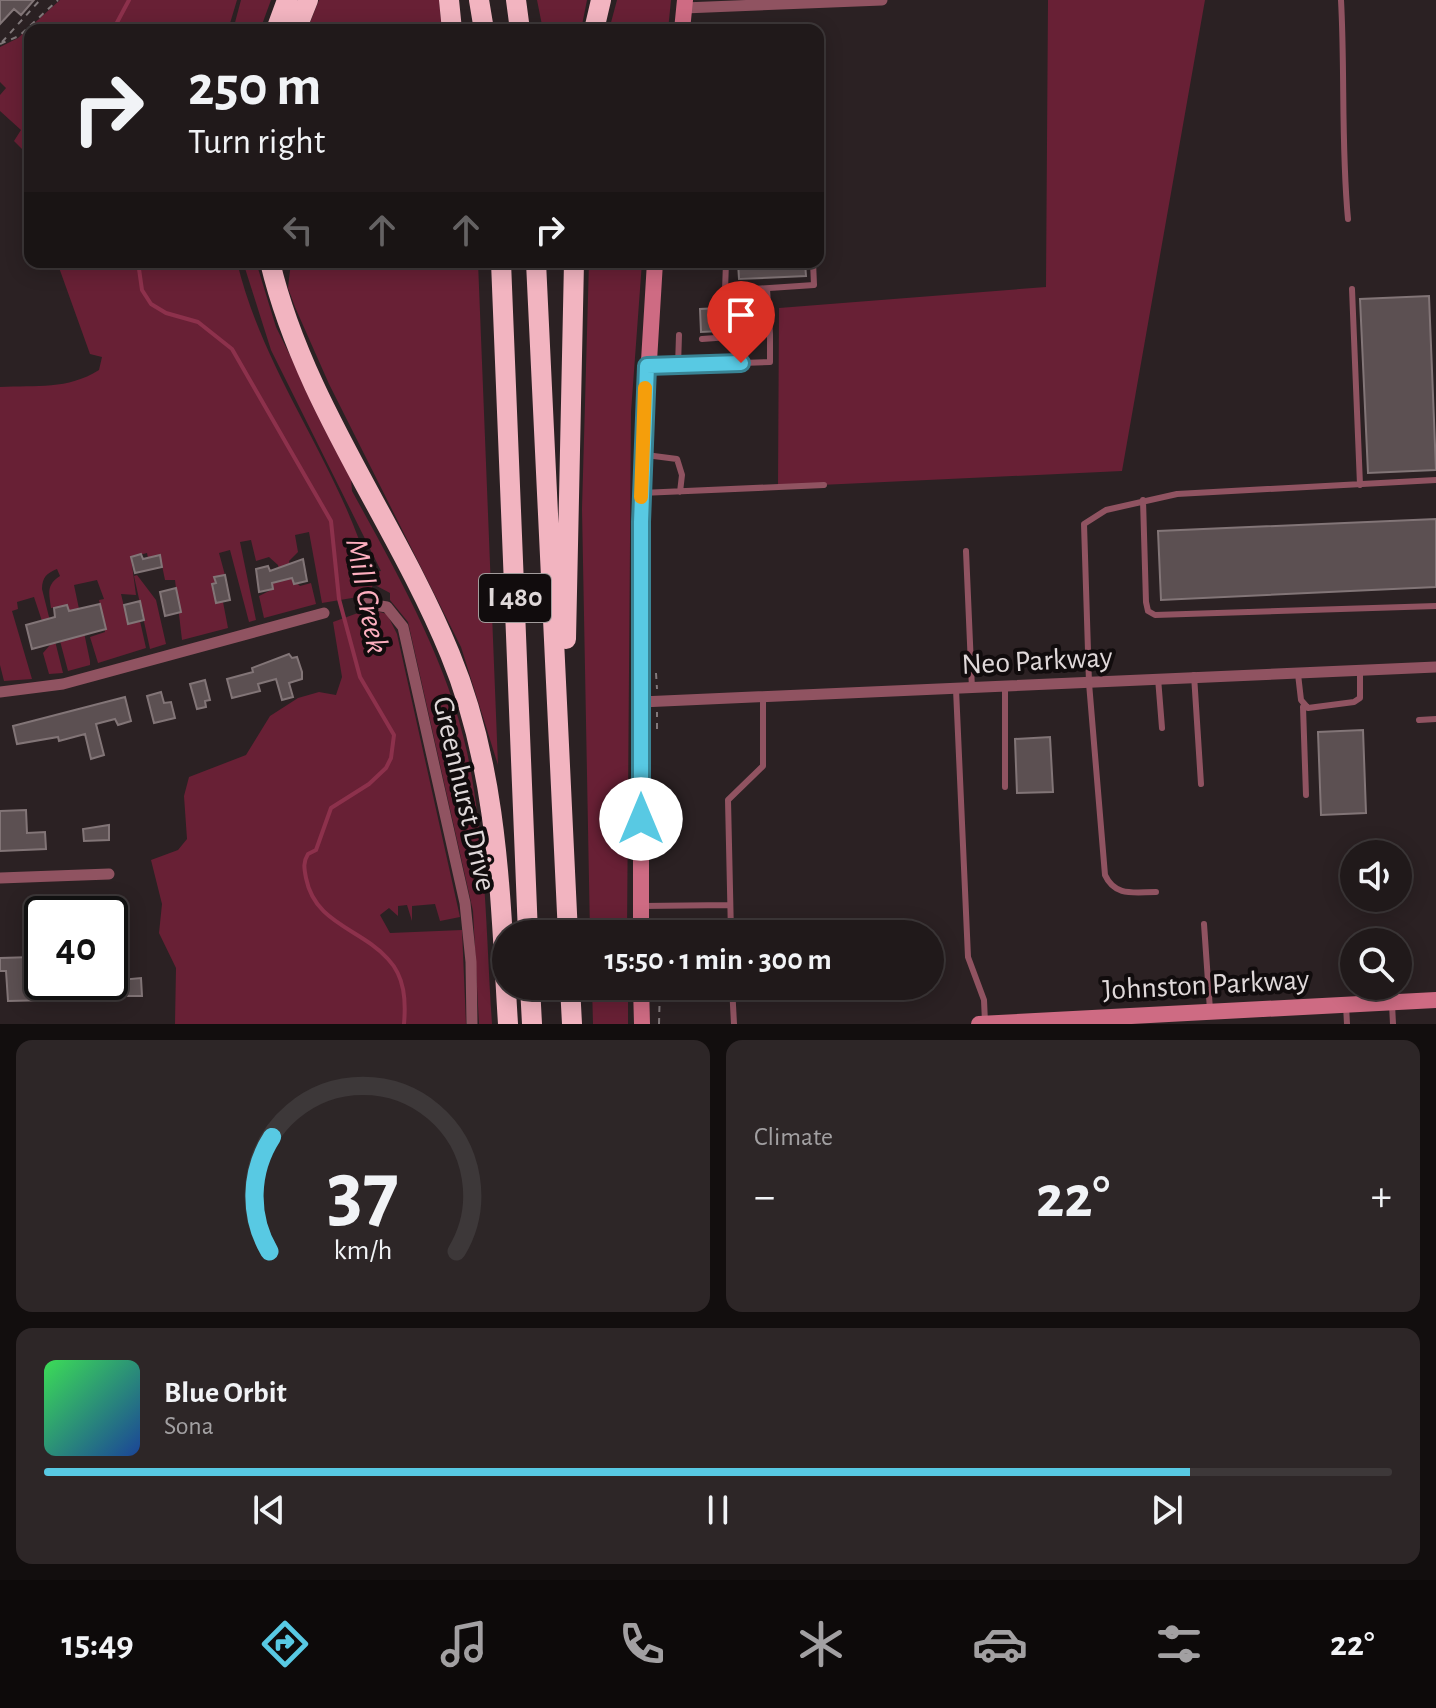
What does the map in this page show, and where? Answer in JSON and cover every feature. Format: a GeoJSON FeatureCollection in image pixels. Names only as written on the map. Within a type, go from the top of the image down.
{"type":"FeatureCollection","features":[{"type":"Feature","properties":{"kind":"highway"},"geometry":{"type":"LineString","coordinates":[[278,24],[287,0]]}},
{"type":"Feature","properties":{"kind":"highway"},"geometry":{"type":"LineString","coordinates":[[298,24],[308,0]]}},
{"type":"Feature","properties":{"kind":"highway"},"geometry":{"type":"LineString","coordinates":[[449,0],[451,24]]}},
{"type":"Feature","properties":{"kind":"highway"},"geometry":{"type":"LineString","coordinates":[[479,0],[483,24]]}},
{"type":"Feature","properties":{"kind":"highway"},"geometry":{"type":"LineString","coordinates":[[516,0],[519,24]]}},
{"type":"Feature","properties":{"kind":"highway"},"geometry":{"type":"LineString","coordinates":[[595,24],[601,0]]}},
{"type":"Feature","properties":{"kind":"highway"},"geometry":{"type":"LineString","coordinates":[[272,268],[310,372],[432,611],[469,703],[491,797],[508,1024]]}},
{"type":"Feature","properties":{"kind":"highway","name":"I 480"},"geometry":{"type":"LineString","coordinates":[[501,268],[527,920]]}},
{"type":"Feature","properties":{"kind":"highway","name":"I 480"},"geometry":{"type":"LineString","coordinates":[[536,268],[567,920]]}},
{"type":"Feature","properties":{"kind":"highway"},"geometry":{"type":"LineString","coordinates":[[563,819],[574,268]]}},
{"type":"Feature","properties":{"kind":"highway"},"geometry":{"type":"LineString","coordinates":[[531,1000],[532,1024]]}},
{"type":"Feature","properties":{"kind":"highway"},"geometry":{"type":"LineString","coordinates":[[571,1000],[572,1024]]}},
{"type":"Feature","properties":{"kind":"street"},"geometry":{"type":"LineString","coordinates":[[683,24],[685,4],[882,0]]}},
{"type":"Feature","properties":{"kind":"street"},"geometry":{"type":"LineString","coordinates":[[641,920],[641,493],[655,268]]}},
{"type":"Feature","properties":{"kind":"street","name":"Greenhurst Drive"},"geometry":{"type":"LineString","coordinates":[[362,603],[387,607],[403,627],[465,903],[471,962],[472,1024]]}},
{"type":"Feature","properties":{"kind":"street"},"geometry":{"type":"LineString","coordinates":[[0,692],[63,684],[324,613]]}},
{"type":"Feature","properties":{"kind":"street","name":"Neo Parkway"},"geometry":{"type":"LineString","coordinates":[[641,702],[972,689],[1194,675],[1436,667]]}},
{"type":"Feature","properties":{"kind":"street"},"geometry":{"type":"LineString","coordinates":[[0,878],[109,874]]}},
{"type":"Feature","properties":{"kind":"street"},"geometry":{"type":"LineString","coordinates":[[641,1000],[642,1024]]}},
{"type":"Feature","properties":{"kind":"street","name":"Johnston Parkway"},"geometry":{"type":"LineString","coordinates":[[982,1024],[1070,1022],[1436,1000]]}},
{"type":"Feature","properties":{"kind":"lane"},"geometry":{"type":"LineString","coordinates":[[1341,0],[1345,102],[1342,160],[1348,219]]}},
{"type":"Feature","properties":{"kind":"lane"},"geometry":{"type":"LineString","coordinates":[[726,268],[725,291],[814,285],[813,268]]}},
{"type":"Feature","properties":{"kind":"lane"},"geometry":{"type":"LineString","coordinates":[[647,366],[770,362],[767,289]]}},
{"type":"Feature","properties":{"kind":"lane"},"geometry":{"type":"LineString","coordinates":[[1352,289],[1360,485]]}},
{"type":"Feature","properties":{"kind":"lane"},"geometry":{"type":"LineString","coordinates":[[702,339],[770,334]]}},
{"type":"Feature","properties":{"kind":"lane"},"geometry":{"type":"LineString","coordinates":[[678,366],[679,335]]}},
{"type":"Feature","properties":{"kind":"lane"},"geometry":{"type":"LineString","coordinates":[[642,455],[677,459],[682,475],[680,492]]}},
{"type":"Feature","properties":{"kind":"lane"},"geometry":{"type":"LineString","coordinates":[[1156,892],[1119,892],[1110,887],[1105,875],[1089,683],[1084,524],[1106,510],[1177,494],[1436,480]]}},
{"type":"Feature","properties":{"kind":"lane"},"geometry":{"type":"LineString","coordinates":[[641,493],[824,485]]}},
{"type":"Feature","properties":{"kind":"lane"},"geometry":{"type":"LineString","coordinates":[[1143,500],[1146,602],[1148,611],[1155,615],[1436,606]]}},
{"type":"Feature","properties":{"kind":"lane"},"geometry":{"type":"LineString","coordinates":[[966,551],[972,689]]}},
{"type":"Feature","properties":{"kind":"lane"},"geometry":{"type":"LineString","coordinates":[[1303,707],[1354,702],[1360,698],[1360,670]]}},
{"type":"Feature","properties":{"kind":"lane"},"geometry":{"type":"LineString","coordinates":[[1298,672],[1303,707],[1306,795]]}},
{"type":"Feature","properties":{"kind":"lane"},"geometry":{"type":"LineString","coordinates":[[1194,675],[1201,784]]}},
{"type":"Feature","properties":{"kind":"lane"},"geometry":{"type":"LineString","coordinates":[[1158,678],[1162,728]]}},
{"type":"Feature","properties":{"kind":"lane"},"geometry":{"type":"LineString","coordinates":[[1005,687],[1005,787]]}},
{"type":"Feature","properties":{"kind":"lane"},"geometry":{"type":"LineString","coordinates":[[956,689],[968,957],[984,1000],[982,1024]]}},
{"type":"Feature","properties":{"kind":"lane"},"geometry":{"type":"LineString","coordinates":[[731,920],[728,800],[763,766],[763,698]]}},
{"type":"Feature","properties":{"kind":"lane"},"geometry":{"type":"LineString","coordinates":[[1419,720],[1436,719]]}},
{"type":"Feature","properties":{"kind":"lane"},"geometry":{"type":"LineString","coordinates":[[641,906],[730,905]]}},
{"type":"Feature","properties":{"kind":"lane"},"geometry":{"type":"LineString","coordinates":[[1204,924],[1210,1014]]}},
{"type":"Feature","properties":{"kind":"lane"},"geometry":{"type":"LineString","coordinates":[[733,1000],[734,1024]]}},
{"type":"Feature","properties":{"kind":"lane"},"geometry":{"type":"LineString","coordinates":[[1392,1002],[1393,1024]]}},
{"type":"Feature","properties":{"kind":"lane"},"geometry":{"type":"LineString","coordinates":[[1346,1005],[1347,1024]]}},
{"type":"Feature","properties":{"kind":"path"},"geometry":{"type":"LineString","coordinates":[[1,44],[40,0]]}},
{"type":"Feature","properties":{"kind":"path"},"geometry":{"type":"LineString","coordinates":[[32,24],[58,0]]}},
{"type":"Feature","properties":{"kind":"path"},"geometry":{"type":"LineString","coordinates":[[1,44],[24,31]]}},
{"type":"Feature","properties":{"kind":"path"},"geometry":{"type":"LineString","coordinates":[[655,669],[657,683]]}},
{"type":"Feature","properties":{"kind":"path"},"geometry":{"type":"LineString","coordinates":[[659,1024],[660,1000]]}},
{"type":"Feature","properties":{"kind":"shaded area"},"geometry":{"type":"Polygon","coordinates":[[[60,0],[237,0],[230,24],[33,24],[60,0]]]}},
{"type":"Feature","properties":{"kind":"shaded area"},"geometry":{"type":"Polygon","coordinates":[[[241,0],[271,0],[262,24],[235,24],[241,0]]]}},
{"type":"Feature","properties":{"kind":"shaded area"},"geometry":{"type":"Polygon","coordinates":[[[319,0],[439,0],[441,24],[309,24],[319,0]]]}},
{"type":"Feature","properties":{"kind":"shaded area"},"geometry":{"type":"Polygon","coordinates":[[[537,0],[587,0],[582,24],[542,24],[537,0]]]}},
{"type":"Feature","properties":{"kind":"shaded area"},"geometry":{"type":"Polygon","coordinates":[[[617,0],[671,0],[669,24],[611,24],[617,0]]]}},
{"type":"Feature","properties":{"kind":"shaded area"},"geometry":{"type":"Polygon","coordinates":[[[1048,0],[1205,0],[1122,471],[778,487],[779,308],[1046,287],[1048,0]]]}},
{"type":"Feature","properties":{"kind":"shaded area"},"geometry":{"type":"Polygon","coordinates":[[[24,33],[24,151],[14,141],[21,130],[0,111],[0,95],[6,88],[0,82],[0,47],[24,33]]]}},
{"type":"Feature","properties":{"kind":"shaded area"},"geometry":{"type":"Polygon","coordinates":[[[59,268],[239,268],[265,343],[340,494],[370,573],[381,571],[271,350],[245,268],[258,268],[276,327],[351,479],[352,491],[419,618],[458,718],[478,819],[492,1024],[479,1024],[473,911],[408,622],[390,600],[390,593],[373,584],[370,595],[322,603],[309,532],[295,535],[298,552],[289,561],[293,579],[300,586],[311,583],[316,604],[264,618],[259,596],[273,589],[272,583],[281,581],[278,565],[269,557],[256,561],[251,540],[240,542],[256,620],[249,622],[230,550],[219,553],[225,575],[215,577],[216,583],[212,584],[216,603],[223,602],[228,628],[182,640],[175,580],[165,580],[160,556],[148,558],[147,553],[131,557],[136,595],[121,594],[128,623],[140,621],[146,648],[98,663],[90,637],[105,632],[99,600],[104,599],[97,580],[74,585],[90,665],[68,671],[60,641],[60,607],[51,608],[49,594],[50,586],[60,576],[57,569],[44,578],[42,589],[63,673],[49,674],[43,653],[50,645],[34,597],[17,602],[18,609],[12,611],[32,679],[4,681],[0,665],[0,387],[75,381],[99,370],[102,357],[90,354],[59,268]]]}},
{"type":"Feature","properties":{"kind":"shaded area"},"geometry":{"type":"Polygon","coordinates":[[[290,268],[478,268],[498,765],[461,647],[329,384],[288,288],[290,268]]]}},
{"type":"Feature","properties":{"kind":"shaded area"},"geometry":{"type":"Polygon","coordinates":[[[589,268],[642,268],[631,412],[627,920],[590,920],[582,509],[589,268]]]}},
{"type":"Feature","properties":{"kind":"shaded area"},"geometry":{"type":"Polygon","coordinates":[[[137,575],[156,600],[166,644],[150,649],[134,576],[137,575]]]}},
{"type":"Feature","properties":{"kind":"shaded area"},"geometry":{"type":"Polygon","coordinates":[[[369,609],[387,614],[397,634],[460,917],[440,921],[435,904],[412,906],[412,921],[407,905],[398,906],[398,916],[389,908],[380,915],[390,933],[462,930],[466,1024],[175,1024],[176,968],[159,933],[162,904],[151,860],[178,850],[187,839],[184,796],[189,777],[246,755],[270,716],[298,698],[319,692],[336,695],[342,677],[333,622],[369,609]]]}},
{"type":"Feature","properties":{"kind":"shaded area"},"geometry":{"type":"Polygon","coordinates":[[[592,1000],[628,1000],[628,1024],[593,1024],[592,1000]]]}},
{"type":"Feature","properties":{"kind":"building"},"geometry":{"type":"Polygon","coordinates":[[[0,0],[34,0],[21,15],[14,9],[0,24],[0,0]]]}},
{"type":"Feature","properties":{"kind":"building"},"geometry":{"type":"Polygon","coordinates":[[[738,268],[805,268],[806,276],[739,279],[738,268]]]}},
{"type":"Feature","properties":{"kind":"building"},"geometry":{"type":"Polygon","coordinates":[[[1429,296],[1436,470],[1368,473],[1360,299],[1429,296]]]}},
{"type":"Feature","properties":{"kind":"building"},"geometry":{"type":"Polygon","coordinates":[[[762,306],[763,329],[701,332],[700,309],[762,306]]]}},
{"type":"Feature","properties":{"kind":"building"},"geometry":{"type":"Polygon","coordinates":[[[1436,519],[1436,587],[1161,600],[1158,531],[1436,519]]]}},
{"type":"Feature","properties":{"kind":"building"},"geometry":{"type":"Polygon","coordinates":[[[141,554],[143,559],[160,555],[162,567],[135,573],[131,557],[141,554]]]}},
{"type":"Feature","properties":{"kind":"building"},"geometry":{"type":"Polygon","coordinates":[[[303,559],[307,581],[294,584],[292,578],[272,583],[273,589],[259,592],[256,569],[268,566],[270,571],[303,559]]]}},
{"type":"Feature","properties":{"kind":"building"},"geometry":{"type":"Polygon","coordinates":[[[225,575],[230,600],[216,603],[212,584],[216,583],[214,577],[225,575]]]}},
{"type":"Feature","properties":{"kind":"building"},"geometry":{"type":"Polygon","coordinates":[[[176,588],[181,612],[165,616],[160,592],[176,588]]]}},
{"type":"Feature","properties":{"kind":"building"},"geometry":{"type":"Polygon","coordinates":[[[140,601],[144,620],[128,624],[124,605],[140,601]]]}},
{"type":"Feature","properties":{"kind":"building"},"geometry":{"type":"Polygon","coordinates":[[[100,604],[106,629],[32,649],[26,625],[55,617],[54,608],[67,605],[69,611],[100,604]]]}},
{"type":"Feature","properties":{"kind":"building"},"geometry":{"type":"Polygon","coordinates":[[[289,654],[292,658],[297,657],[302,672],[302,679],[289,683],[293,697],[282,700],[276,679],[258,684],[260,691],[232,698],[227,679],[253,672],[252,668],[289,654]]]}},
{"type":"Feature","properties":{"kind":"building"},"geometry":{"type":"Polygon","coordinates":[[[205,680],[210,700],[205,701],[206,707],[197,709],[190,684],[205,680]]]}},
{"type":"Feature","properties":{"kind":"building"},"geometry":{"type":"Polygon","coordinates":[[[161,692],[164,703],[171,702],[175,718],[154,723],[147,696],[161,692]]]}},
{"type":"Feature","properties":{"kind":"building"},"geometry":{"type":"Polygon","coordinates":[[[125,697],[131,721],[118,725],[115,719],[96,724],[104,755],[91,759],[85,734],[59,741],[58,737],[17,744],[13,726],[125,697]]]}},
{"type":"Feature","properties":{"kind":"building"},"geometry":{"type":"Polygon","coordinates":[[[1363,730],[1366,813],[1321,815],[1318,732],[1363,730]]]}},
{"type":"Feature","properties":{"kind":"building"},"geometry":{"type":"Polygon","coordinates":[[[1050,737],[1053,792],[1017,793],[1015,739],[1050,737]]]}},
{"type":"Feature","properties":{"kind":"building"},"geometry":{"type":"Polygon","coordinates":[[[26,810],[27,833],[45,832],[46,849],[0,851],[0,811],[26,810]]]}},
{"type":"Feature","properties":{"kind":"building"},"geometry":{"type":"Polygon","coordinates":[[[109,825],[109,840],[84,841],[83,829],[109,825]]]}},
{"type":"Feature","properties":{"kind":"building"},"geometry":{"type":"Polygon","coordinates":[[[24,957],[24,1000],[53,1000],[8,1001],[6,971],[0,971],[0,958],[24,957]]]}},
{"type":"Feature","properties":{"kind":"building"},"geometry":{"type":"Polygon","coordinates":[[[141,978],[142,996],[128,996],[128,979],[141,978]]]}},
{"type":"Feature","properties":{"kind":"waterway","name":"Mill Creek"},"geometry":{"type":"LineString","coordinates":[[116,24],[129,0]]}},
{"type":"Feature","properties":{"kind":"waterway","name":"Mill Creek"},"geometry":{"type":"LineString","coordinates":[[139,268],[142,290],[151,304],[166,313],[198,322],[232,349],[331,521],[339,599],[360,677],[394,735],[391,758],[386,768],[369,784],[331,808],[316,850],[306,857],[306,878],[319,906],[377,949],[394,966],[403,990],[404,1024]]}},
{"type":"Feature","properties":{"kind":"slow traffic"},"geometry":{"type":"LineString","coordinates":[[641,497],[645,388]]}},
{"type":"Feature","properties":{"kind":"route"},"geometry":{"type":"LineString","coordinates":[[641,819],[641,522],[647,366],[741,363]]}}]}
